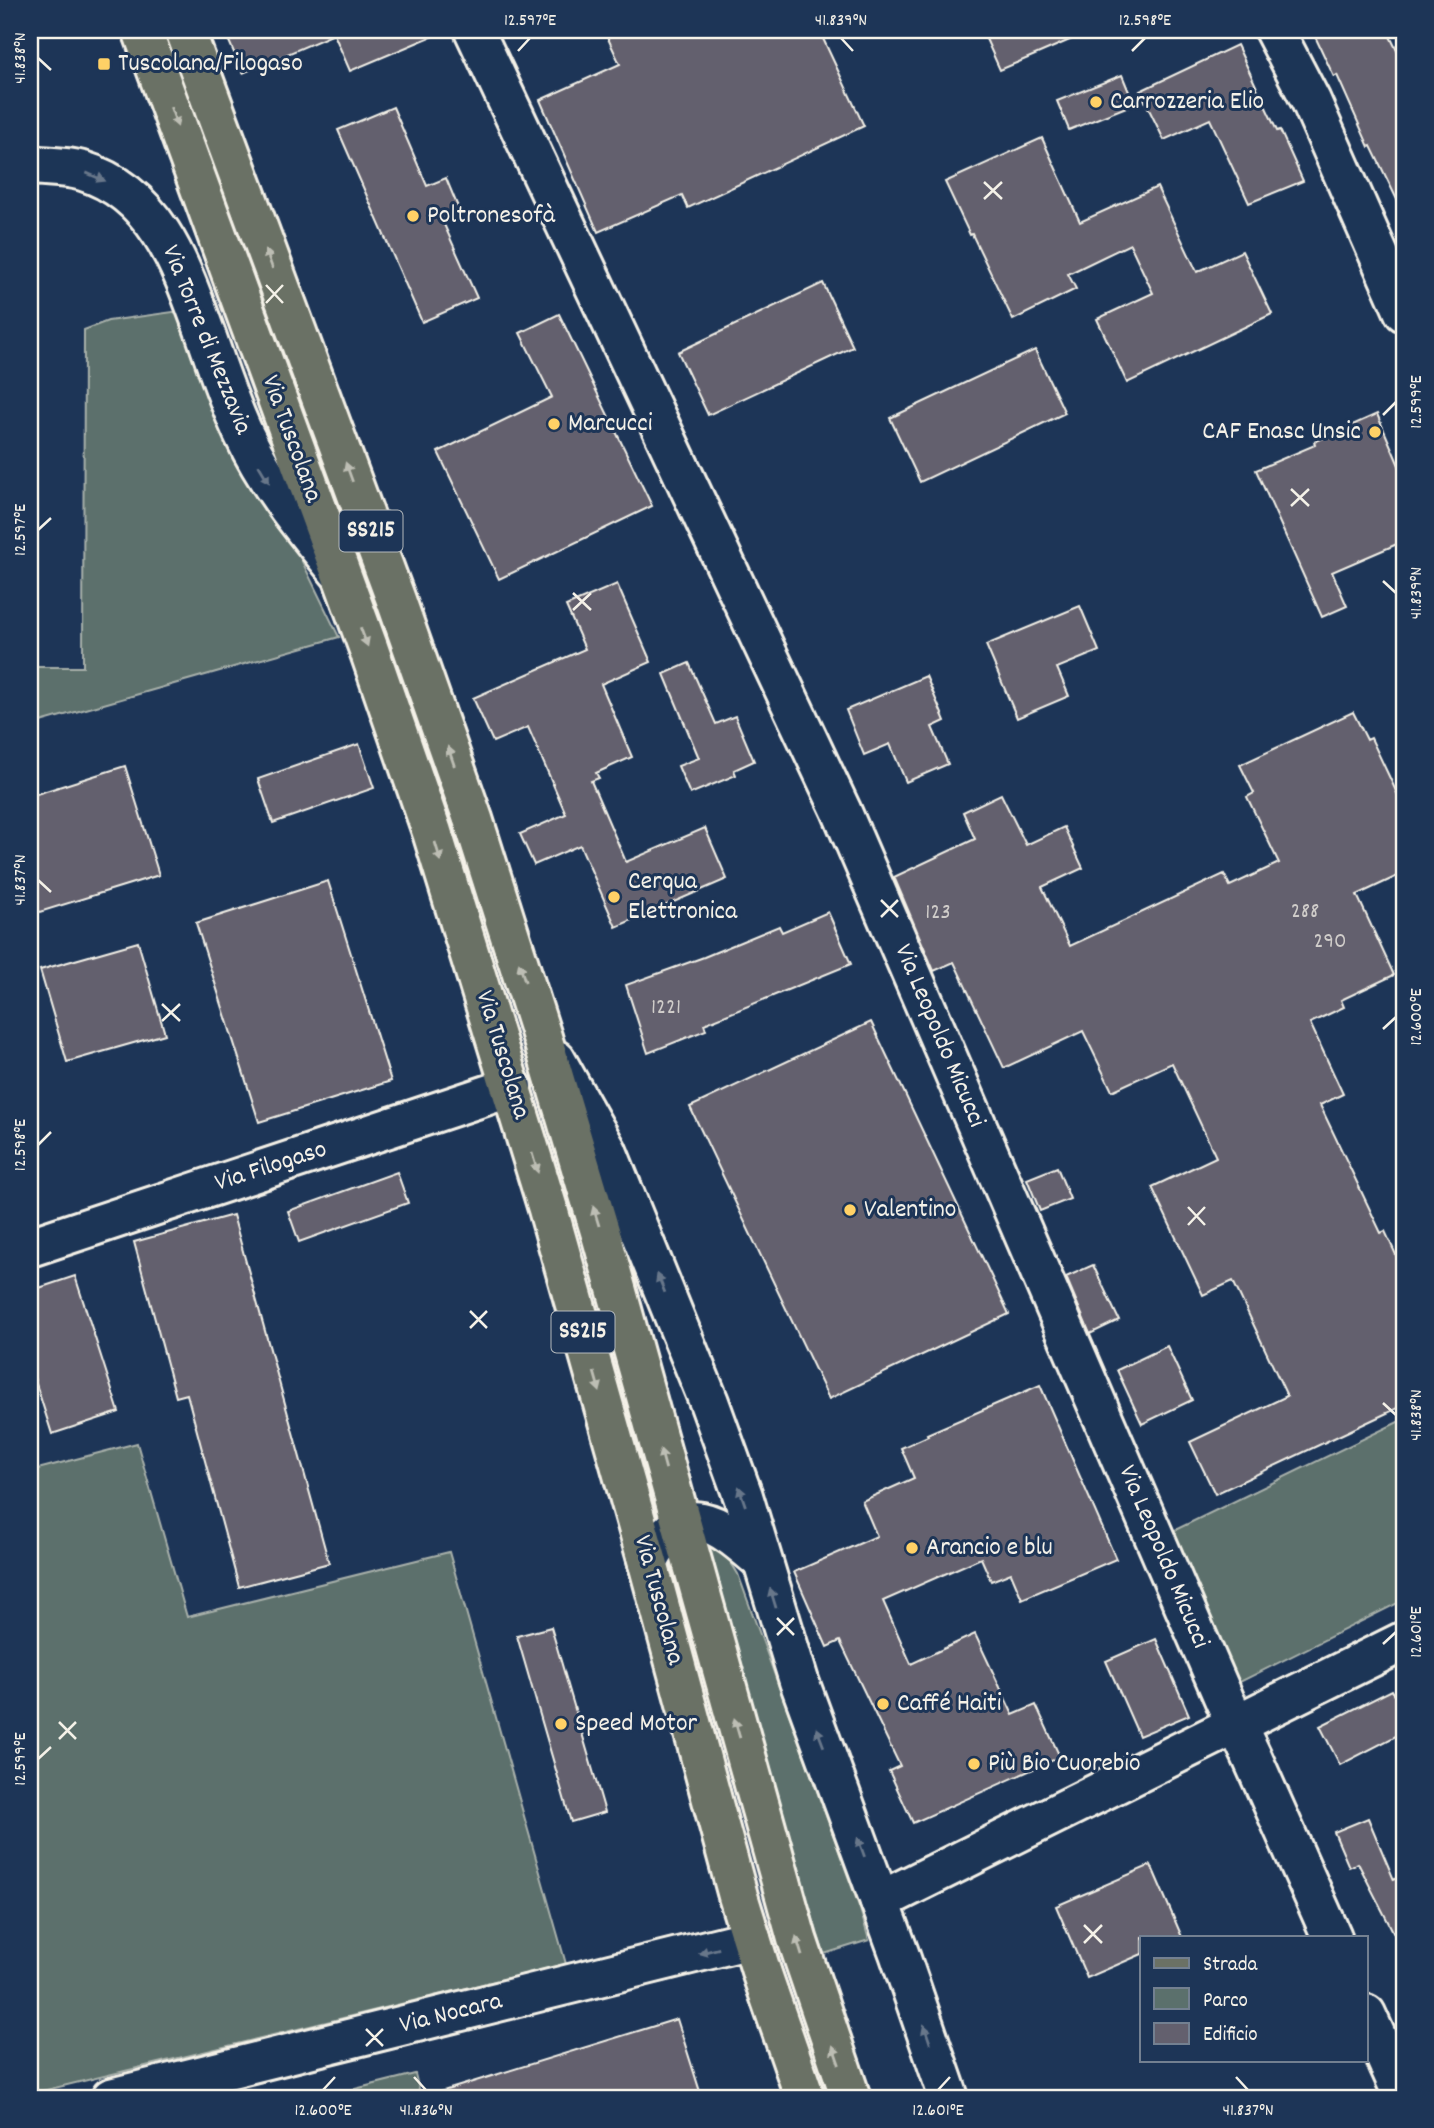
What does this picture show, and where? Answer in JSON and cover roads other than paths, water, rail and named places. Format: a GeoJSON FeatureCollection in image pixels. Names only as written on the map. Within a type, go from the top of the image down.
{"type":"FeatureCollection","features":[{"type":"Feature","properties":{"kind":"main road","name":"Via Tuscolana"},"geometry":{"type":"LineString","coordinates":[[142,30],[368,647],[432,832],[512,1087],[575,1301],[751,1939],[805,2098]]}},
{"type":"Feature","properties":{"kind":"main road","name":"Via Tuscolana"},"geometry":{"type":"LineString","coordinates":[[185,30],[396,600],[473,819],[606,1251],[797,1939],[851,2098]]}},
{"type":"Feature","properties":{"kind":"street","name":"Via Leopoldo Micucci"},"geometry":{"type":"LineString","coordinates":[[474,30],[841,810],[1236,1725],[1332,1936]]}},
{"type":"Feature","properties":{"kind":"street"},"geometry":{"type":"LineString","coordinates":[[1274,30],[1311,101],[1404,312]]}},
{"type":"Feature","properties":{"kind":"street","name":"Via Torre di Mezzavia"},"geometry":{"type":"LineString","coordinates":[[30,165],[71,168],[109,182],[129,196],[155,225],[184,274],[227,395],[258,463],[288,508],[340,573]]}},
{"type":"Feature","properties":{"kind":"street","name":"Via Tuscolana"},"geometry":{"type":"LineString","coordinates":[[542,1037],[586,1111],[615,1167],[709,1402],[743,1496],[799,1681],[949,2098]]}},
{"type":"Feature","properties":{"kind":"street","name":"Via Filogaso"},"geometry":{"type":"LineString","coordinates":[[30,1247],[512,1087]]}},
{"type":"Feature","properties":{"kind":"street"},"geometry":{"type":"LineString","coordinates":[[648,1563],[664,1537],[681,1525],[695,1522],[716,1526],[733,1536],[762,1561]]}},
{"type":"Feature","properties":{"kind":"street"},"geometry":{"type":"LineString","coordinates":[[880,1902],[1404,1641]]}},
{"type":"Feature","properties":{"kind":"street","name":"Via Nocara"},"geometry":{"type":"LineString","coordinates":[[110,2098],[751,1939]]}},
{"type":"Feature","properties":{"kind":"street"},"geometry":{"type":"LineString","coordinates":[[1368,2018],[1404,2098]]}},
{"type":"Feature","properties":{"kind":"place","name":"Tuscolana/Filogaso"},"geometry":{"type":"Point","coordinates":[104,64]}},
{"type":"Feature","properties":{"kind":"place","name":"Carrozzeria Elio"},"geometry":{"type":"Point","coordinates":[1096,102]}},
{"type":"Feature","properties":{"kind":"place","name":"Poltronesofà"},"geometry":{"type":"Point","coordinates":[413,216]}},
{"type":"Feature","properties":{"kind":"place","name":"Marcucci"},"geometry":{"type":"Point","coordinates":[554,424]}},
{"type":"Feature","properties":{"kind":"place","name":"CAF Enasc Unsic"},"geometry":{"type":"Point","coordinates":[1375,432]}},
{"type":"Feature","properties":{"kind":"place","name":"Cerqua Elettronica"},"geometry":{"type":"Point","coordinates":[614,897]}},
{"type":"Feature","properties":{"kind":"place","name":"Valentino"},"geometry":{"type":"Point","coordinates":[850,1210]}},
{"type":"Feature","properties":{"kind":"place","name":"Arancio e blu"},"geometry":{"type":"Point","coordinates":[912,1548]}},
{"type":"Feature","properties":{"kind":"place","name":"Caffé Haiti"},"geometry":{"type":"Point","coordinates":[883,1704]}},
{"type":"Feature","properties":{"kind":"place","name":"Speed Motor"},"geometry":{"type":"Point","coordinates":[561,1724]}},
{"type":"Feature","properties":{"kind":"place","name":"Più Bio Cuorebio"},"geometry":{"type":"Point","coordinates":[974,1764]}}]}
